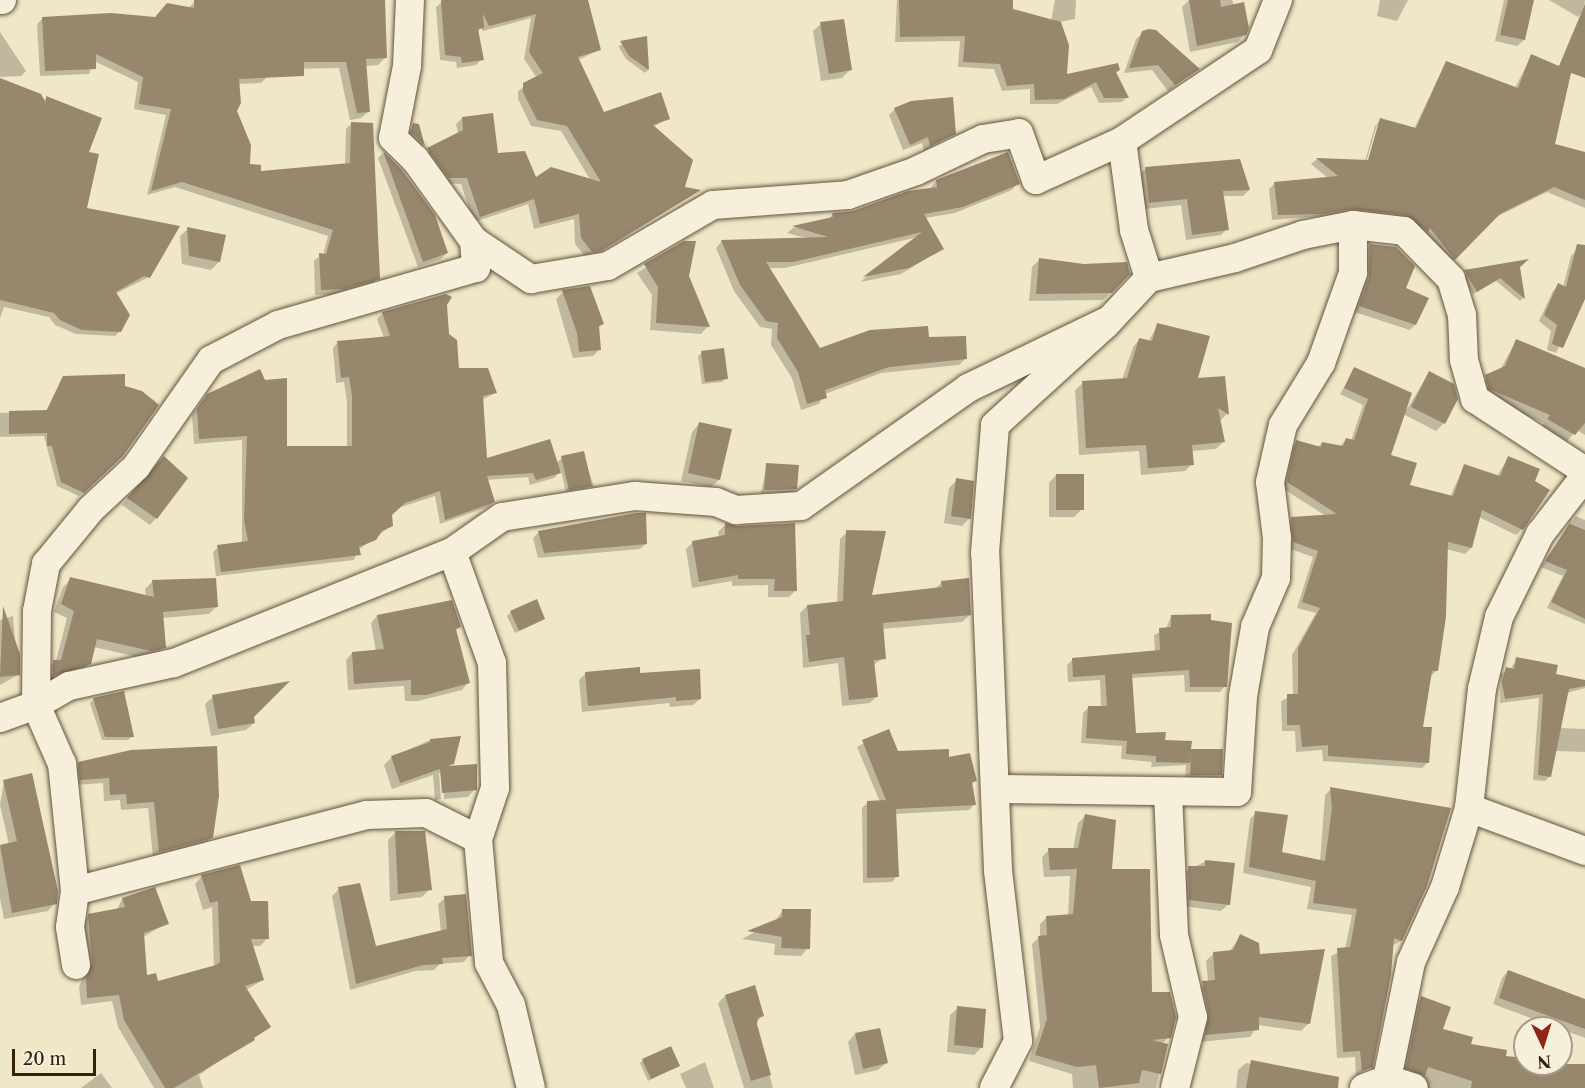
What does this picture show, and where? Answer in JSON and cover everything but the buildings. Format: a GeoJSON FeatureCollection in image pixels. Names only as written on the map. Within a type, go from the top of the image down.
{"type":"FeatureCollection","features":[{"type":"Feature","properties":{"kind":"street"},"geometry":{"type":"LineString","coordinates":[[410,0],[407,66],[393,138],[415,159],[474,242],[531,279],[608,266],[713,205],[848,195],[916,171],[983,139],[1019,133],[1036,180],[1122,141],[1258,50],[1278,0]]}},
{"type":"Feature","properties":{"kind":"street"},"geometry":{"type":"LineString","coordinates":[[1122,141],[1134,230],[1149,278]]}},
{"type":"Feature","properties":{"kind":"street"},"geometry":{"type":"LineString","coordinates":[[995,789],[1237,792],[1243,696],[1255,627],[1276,578],[1277,538],[1270,482],[1283,425],[1321,363],[1353,273],[1353,225]]}},
{"type":"Feature","properties":{"kind":"street"},"geometry":{"type":"LineString","coordinates":[[994,1088],[1018,1041],[998,870],[985,553],[995,425],[1109,320],[1149,278],[1235,258],[1303,235],[1353,225],[1404,231],[1450,279],[1462,315],[1464,360],[1475,399],[1585,471]]}},
{"type":"Feature","properties":{"kind":"street"},"geometry":{"type":"LineString","coordinates":[[76,965],[70,927],[75,891],[62,764],[36,705],[34,646],[46,564],[91,509],[136,467],[211,360],[278,324],[476,268],[474,242]]}},
{"type":"Feature","properties":{"kind":"street"},"geometry":{"type":"LineString","coordinates":[[0,718],[36,705],[69,686],[174,663],[452,552],[502,517],[635,496],[716,502],[736,510],[801,506],[968,388],[1109,320]]}},
{"type":"Feature","properties":{"kind":"street"},"geometry":{"type":"LineString","coordinates":[[1414,1088],[1375,1083],[1411,962],[1445,887],[1468,808],[1482,689],[1499,617],[1540,534],[1585,476]]}},
{"type":"Feature","properties":{"kind":"street"},"geometry":{"type":"LineString","coordinates":[[452,552],[492,663],[495,788],[478,839],[489,963],[511,1005],[531,1088]]}},
{"type":"Feature","properties":{"kind":"street"},"geometry":{"type":"LineString","coordinates":[[1168,792],[1174,935],[1193,1017],[1175,1088]]}},
{"type":"Feature","properties":{"kind":"street"},"geometry":{"type":"LineString","coordinates":[[1468,808],[1585,851]]}},
{"type":"Feature","properties":{"kind":"street"},"geometry":{"type":"LineString","coordinates":[[75,891],[367,815],[426,813],[478,839]]}}]}
